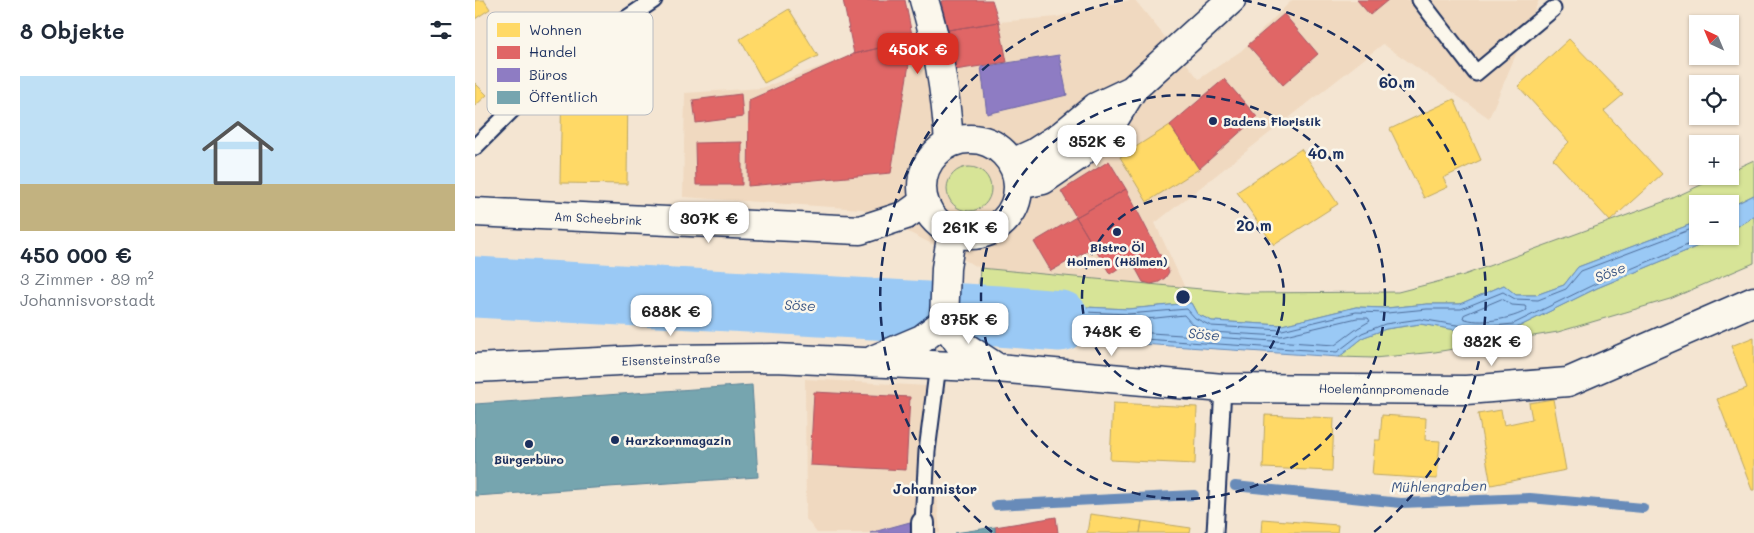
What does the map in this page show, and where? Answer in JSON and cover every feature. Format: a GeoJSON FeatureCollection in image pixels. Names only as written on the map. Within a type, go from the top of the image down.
{"type":"FeatureCollection","features":[{"type":"Feature","properties":{"kind":"street"},"geometry":{"type":"LineString","coordinates":[[924,0],[931,23],[947,118],[949,143]]}},
{"type":"Feature","properties":{"kind":"street"},"geometry":{"type":"LineString","coordinates":[[1015,174],[1043,180],[1078,156],[1111,122],[1133,89],[1231,0]]}},
{"type":"Feature","properties":{"kind":"street"},"geometry":{"type":"LineString","coordinates":[[966,138],[984,141],[1000,149],[1015,174],[1016,200],[1009,215],[998,226],[984,234],[967,235],[952,232],[934,220],[924,202],[921,188],[928,162],[937,151],[949,143],[966,138]]}},
{"type":"Feature","properties":{"kind":"street","name":"Am Scheebrink"},"geometry":{"type":"LineString","coordinates":[[475,212],[861,230],[906,215],[924,202]]}},
{"type":"Feature","properties":{"kind":"street"},"geometry":{"type":"LineString","coordinates":[[943,322],[946,268],[952,232]]}},
{"type":"Feature","properties":{"kind":"street","name":"Hoelemannpromenade"},"geometry":{"type":"LineString","coordinates":[[939,365],[997,368],[1223,388],[1467,390],[1568,382],[1754,301]]}},
{"type":"Feature","properties":{"kind":"street","name":"Eisensteinstraße"},"geometry":{"type":"LineString","coordinates":[[867,362],[922,339],[943,322]]}},
{"type":"Feature","properties":{"kind":"street","name":"Hoelemannpromenade"},"geometry":{"type":"LineString","coordinates":[[943,322],[959,343],[997,368]]}},
{"type":"Feature","properties":{"kind":"street","name":"Eisensteinstraße"},"geometry":{"type":"LineString","coordinates":[[475,368],[712,358],[939,365]]}},
{"type":"Feature","properties":{"kind":"lane"},"geometry":{"type":"LineString","coordinates":[[636,12],[654,0]]}},
{"type":"Feature","properties":{"kind":"lane"},"geometry":{"type":"LineString","coordinates":[[1420,0],[1476,73],[1553,9]]}},
{"type":"Feature","properties":{"kind":"lane"},"geometry":{"type":"LineString","coordinates":[[475,147],[507,115]]}},
{"type":"Feature","properties":{"kind":"lane"},"geometry":{"type":"LineString","coordinates":[[923,528],[927,451],[939,365]]}},
{"type":"Feature","properties":{"kind":"lane"},"geometry":{"type":"LineString","coordinates":[[1215,533],[1223,388]]}},
{"type":"Feature","properties":{"kind":"shaded area"},"geometry":{"type":"Polygon","coordinates":[[[1135,0],[1199,79],[1241,51],[1292,0],[1539,0],[1489,118],[1383,44],[1155,223],[1185,288],[980,268],[862,209],[683,197],[685,93],[762,88],[854,54],[948,30],[999,22],[1057,17],[1135,0]]]}},
{"type":"Feature","properties":{"kind":"shaded area"},"geometry":{"type":"Polygon","coordinates":[[[805,379],[927,386],[940,533],[817,533],[806,519],[805,379]]]}},
{"type":"Feature","properties":{"kind":"green space"},"geometry":{"type":"Polygon","coordinates":[[[1754,160],[1754,195],[1739,202],[1739,195],[1689,195],[1689,225],[1578,267],[1564,285],[1536,295],[1516,295],[1504,285],[1460,304],[1427,304],[1386,308],[1356,307],[1282,325],[1212,321],[1197,314],[1191,303],[1128,309],[1042,305],[978,299],[980,268],[1243,293],[1398,292],[1464,275],[1671,199],[1701,185],[1739,185],[1739,167],[1754,160]]]}},
{"type":"Feature","properties":{"kind":"green space"},"geometry":{"type":"Polygon","coordinates":[[[965,167],[973,167],[985,173],[991,189],[985,205],[973,211],[965,211],[953,205],[947,193],[947,185],[953,173],[965,167]]]}},
{"type":"Feature","properties":{"kind":"green space"},"geometry":{"type":"Polygon","coordinates":[[[1754,216],[1754,263],[1670,299],[1558,332],[1435,352],[1374,358],[1339,357],[1364,337],[1386,329],[1420,324],[1475,333],[1514,329],[1597,288],[1700,245],[1739,245],[1739,225],[1754,216]]]}},
{"type":"Feature","properties":{"kind":"water"},"geometry":{"type":"Polygon","coordinates":[[[1754,195],[1754,216],[1739,225],[1739,202],[1754,195]]]}},
{"type":"Feature","properties":{"kind":"water"},"geometry":{"type":"Polygon","coordinates":[[[1689,225],[1689,245],[1700,245],[1597,288],[1514,329],[1475,333],[1420,324],[1386,329],[1364,337],[1339,357],[1019,336],[1017,331],[980,326],[976,320],[978,299],[1042,305],[1128,309],[1191,303],[1197,314],[1212,321],[1282,325],[1356,307],[1387,308],[1427,304],[1460,304],[1504,285],[1516,295],[1536,295],[1564,285],[1578,267],[1689,225]]]}},
{"type":"Feature","properties":{"kind":"building: Wohnen"},"geometry":{"type":"Polygon","coordinates":[[[475,0],[484,0],[490,9],[475,19],[475,0]]]}},
{"type":"Feature","properties":{"kind":"building: Wohnen"},"geometry":{"type":"Polygon","coordinates":[[[789,9],[818,56],[764,83],[740,39],[789,9]]]}},
{"type":"Feature","properties":{"kind":"building: Wohnen"},"geometry":{"type":"Polygon","coordinates":[[[1569,39],[1623,95],[1604,111],[1662,174],[1610,221],[1553,159],[1569,142],[1518,86],[1569,39]]]}},
{"type":"Feature","properties":{"kind":"building: Wohnen"},"geometry":{"type":"Polygon","coordinates":[[[475,83],[487,95],[475,106],[475,83]]]}},
{"type":"Feature","properties":{"kind":"building: Wohnen"},"geometry":{"type":"Polygon","coordinates":[[[1454,99],[1481,160],[1443,178],[1448,187],[1424,198],[1390,129],[1454,99]]]}},
{"type":"Feature","properties":{"kind":"building: Wohnen"},"geometry":{"type":"Polygon","coordinates":[[[561,115],[628,115],[627,184],[560,183],[561,115]]]}},
{"type":"Feature","properties":{"kind":"building: Wohnen"},"geometry":{"type":"Polygon","coordinates":[[[1170,125],[1199,169],[1147,202],[1120,157],[1170,125]]]}},
{"type":"Feature","properties":{"kind":"building: Wohnen"},"geometry":{"type":"Polygon","coordinates":[[[1301,149],[1338,204],[1274,245],[1237,192],[1301,149]]]}},
{"type":"Feature","properties":{"kind":"building: Wohnen"},"geometry":{"type":"Polygon","coordinates":[[[1754,337],[1754,490],[1752,490],[1717,399],[1747,388],[1731,346],[1754,337]]]}},
{"type":"Feature","properties":{"kind":"building: Wohnen"},"geometry":{"type":"Polygon","coordinates":[[[1553,399],[1566,470],[1491,485],[1478,414],[1501,410],[1504,425],[1532,419],[1529,403],[1553,399]]]}},
{"type":"Feature","properties":{"kind":"building: Wohnen"},"geometry":{"type":"Polygon","coordinates":[[[1113,403],[1197,407],[1195,464],[1110,460],[1113,403]]]}},
{"type":"Feature","properties":{"kind":"building: Wohnen"},"geometry":{"type":"Polygon","coordinates":[[[1265,415],[1334,418],[1332,471],[1263,468],[1265,415]]]}},
{"type":"Feature","properties":{"kind":"building: Wohnen"},"geometry":{"type":"Polygon","coordinates":[[[1382,415],[1426,418],[1425,440],[1440,441],[1437,479],[1372,475],[1375,440],[1380,440],[1382,415]]]}},
{"type":"Feature","properties":{"kind":"building: Wohnen"},"geometry":{"type":"Polygon","coordinates":[[[1090,514],[1142,521],[1140,533],[1087,533],[1090,514]]]}},
{"type":"Feature","properties":{"kind":"building: Wohnen"},"geometry":{"type":"Polygon","coordinates":[[[1262,519],[1338,525],[1337,533],[1261,533],[1262,519]]]}},
{"type":"Feature","properties":{"kind":"building: Wohnen"},"geometry":{"type":"Polygon","coordinates":[[[1142,521],[1191,528],[1190,533],[1140,533],[1142,521]]]}},
{"type":"Feature","properties":{"kind":"building: Handel"},"geometry":{"type":"Polygon","coordinates":[[[843,0],[905,0],[913,40],[854,54],[843,0]]]}},
{"type":"Feature","properties":{"kind":"building: Handel"},"geometry":{"type":"Polygon","coordinates":[[[992,0],[999,22],[948,30],[941,1],[992,0]]]}},
{"type":"Feature","properties":{"kind":"building: Handel"},"geometry":{"type":"Polygon","coordinates":[[[1357,0],[1388,0],[1370,15],[1357,0]]]}},
{"type":"Feature","properties":{"kind":"building: Handel"},"geometry":{"type":"Polygon","coordinates":[[[1284,14],[1318,54],[1283,85],[1248,45],[1284,14]]]}},
{"type":"Feature","properties":{"kind":"building: Handel"},"geometry":{"type":"Polygon","coordinates":[[[999,22],[1007,62],[955,70],[948,30],[999,22]]]}},
{"type":"Feature","properties":{"kind":"building: Handel"},"geometry":{"type":"Polygon","coordinates":[[[913,40],[891,173],[748,186],[749,100],[854,54],[913,40]]]}},
{"type":"Feature","properties":{"kind":"building: Handel","name":"Badens Floristik"},"geometry":{"type":"Polygon","coordinates":[[[1224,79],[1257,117],[1199,169],[1170,125],[1224,79]]]}},
{"type":"Feature","properties":{"kind":"building: Handel"},"geometry":{"type":"Polygon","coordinates":[[[741,94],[743,117],[696,123],[693,100],[741,94]]]}},
{"type":"Feature","properties":{"kind":"building: Handel"},"geometry":{"type":"Polygon","coordinates":[[[742,142],[742,185],[696,185],[695,143],[742,142]]]}},
{"type":"Feature","properties":{"kind":"building: Handel"},"geometry":{"type":"Polygon","coordinates":[[[1109,161],[1126,189],[1076,217],[1061,191],[1109,161]]]}},
{"type":"Feature","properties":{"kind":"building: Handel","name":"Bistro Öl Holmen (Hölmen)"},"geometry":{"type":"Polygon","coordinates":[[[1126,189],[1169,272],[1159,282],[1151,284],[1143,282],[1131,260],[1110,274],[1076,217],[1126,189]]]}},
{"type":"Feature","properties":{"kind":"building: Handel"},"geometry":{"type":"Polygon","coordinates":[[[1076,217],[1094,247],[1051,271],[1034,242],[1076,217]]]}},
{"type":"Feature","properties":{"kind":"building: Handel"},"geometry":{"type":"Polygon","coordinates":[[[814,392],[910,397],[906,470],[810,465],[814,392]]]}},
{"type":"Feature","properties":{"kind":"building: Handel"},"geometry":{"type":"Polygon","coordinates":[[[1056,517],[1058,533],[995,533],[995,527],[1056,517]]]}},
{"type":"Feature","properties":{"kind":"building: Büros"},"geometry":{"type":"Polygon","coordinates":[[[1059,55],[1067,95],[987,114],[981,67],[1059,55]]]}},
{"type":"Feature","properties":{"kind":"building: Büros"},"geometry":{"type":"Polygon","coordinates":[[[910,522],[911,533],[870,533],[910,522]]]}},
{"type":"Feature","properties":{"kind":"building: Öffentlich","name":"Harzkornmagazin"},"geometry":{"type":"Polygon","coordinates":[[[752,385],[758,477],[475,496],[475,404],[752,385]]]}},
{"type":"Feature","properties":{"kind":"building: Öffentlich"},"geometry":{"type":"Polygon","coordinates":[[[995,527],[995,533],[955,533],[995,527]]]}},
{"type":"Feature","properties":{"kind":"waterway","name":"Söse"},"geometry":{"type":"LineString","coordinates":[[475,287],[1060,321]]}},
{"type":"Feature","properties":{"kind":"waterway","name":"Mühlengraben"},"geometry":{"type":"LineString","coordinates":[[1235,486],[1401,503],[1530,498],[1643,508]]}},
{"type":"Feature","properties":{"kind":"waterway","name":"Mühlengraben"},"geometry":{"type":"LineString","coordinates":[[996,505],[1194,495]]}},
{"type":"Feature","properties":{"kind":"place","name":"Badens Floristik"},"geometry":{"type":"Point","coordinates":[1213,121]}},
{"type":"Feature","properties":{"kind":"place","name":"Bistro Öl Holmen (Hölmen)"},"geometry":{"type":"Point","coordinates":[1117,232]}},
{"type":"Feature","properties":{"kind":"place","name":"Harzkornmagazin"},"geometry":{"type":"Point","coordinates":[615,440]}},
{"type":"Feature","properties":{"kind":"place","name":"Bürgerbüro"},"geometry":{"type":"Point","coordinates":[529,444]}},
{"type":"Feature","properties":{"kind":"district","name":"Johannistor"},"geometry":{"type":"Point","coordinates":[935,488]}}]}
